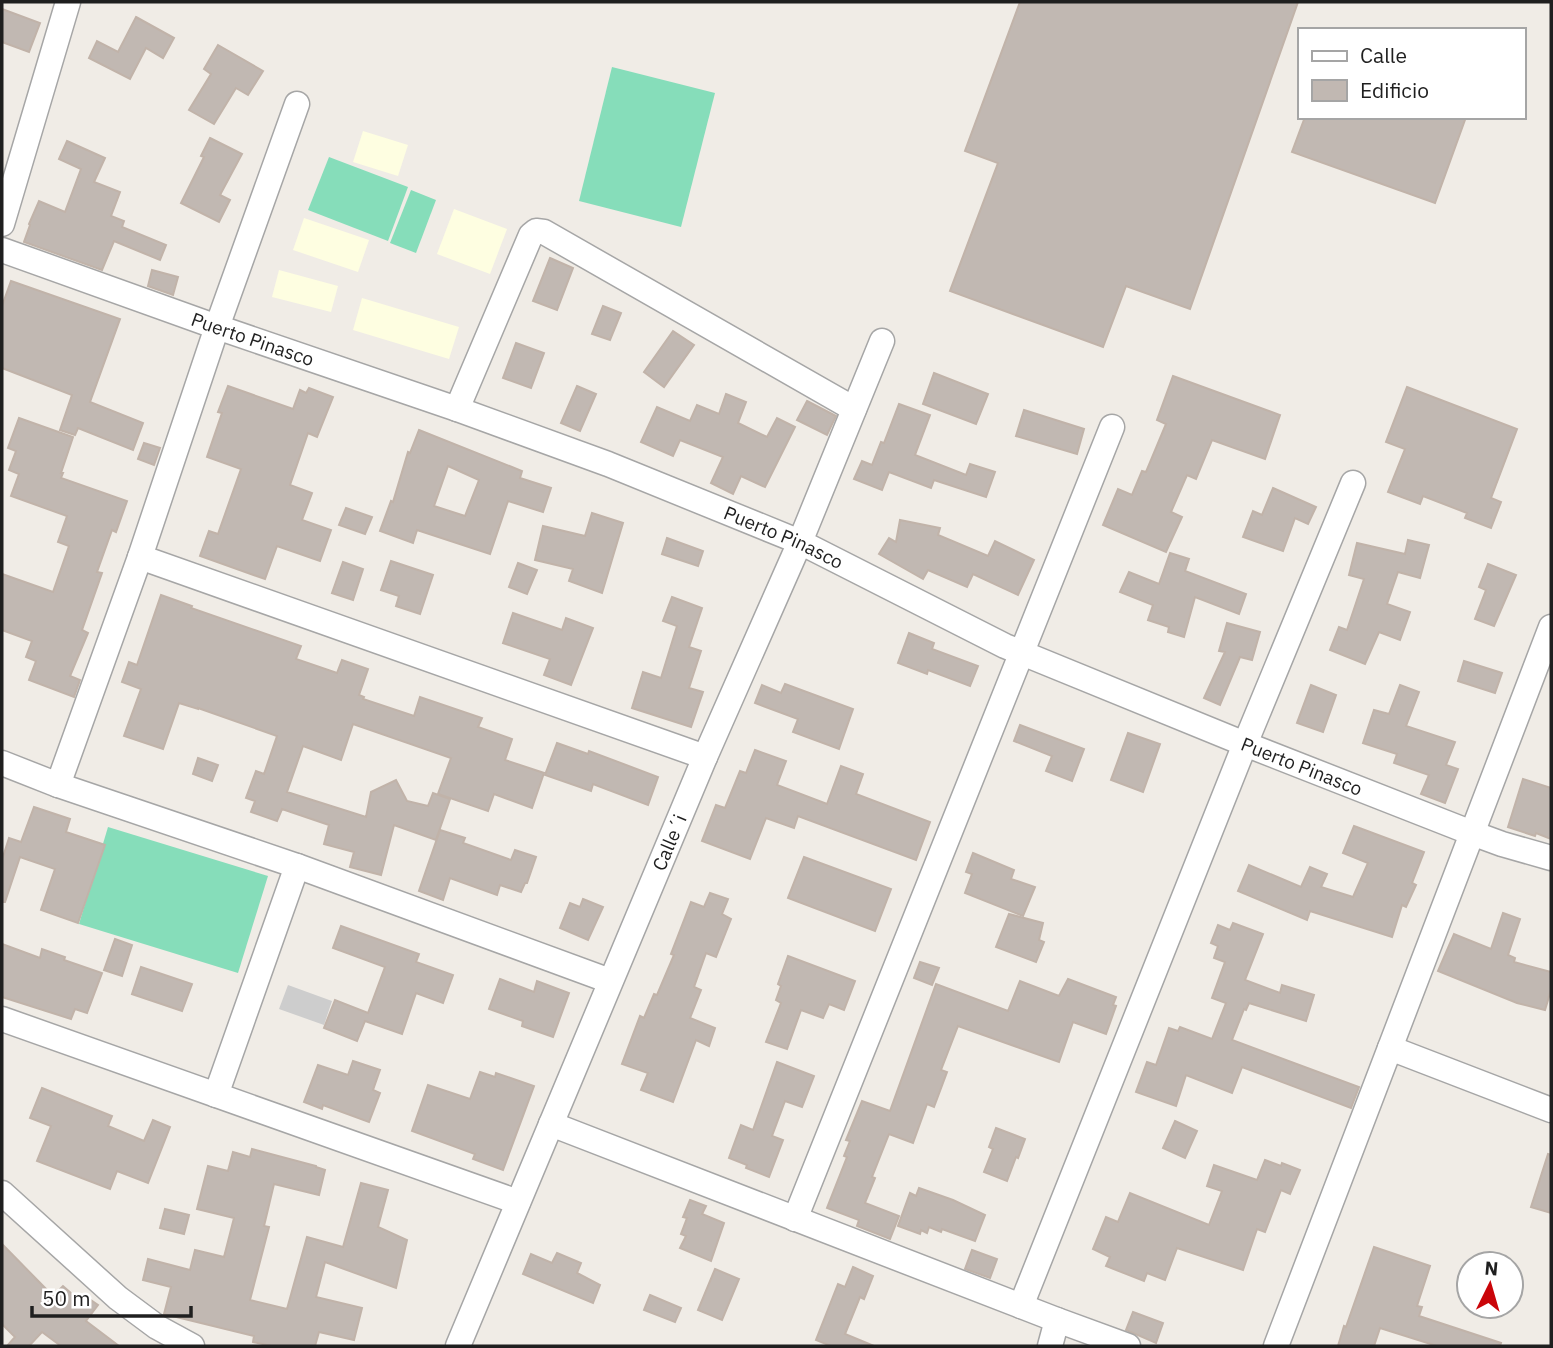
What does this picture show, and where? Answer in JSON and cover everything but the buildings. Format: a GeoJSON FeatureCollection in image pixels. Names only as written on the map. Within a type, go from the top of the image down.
{"type":"FeatureCollection","features":[{"type":"Feature","properties":{"kind":"street"},"geometry":{"type":"LineString","coordinates":[[2,224],[68,2]]}},
{"type":"Feature","properties":{"kind":"street"},"geometry":{"type":"LineString","coordinates":[[58,785],[297,104]]}},
{"type":"Feature","properties":{"kind":"street"},"geometry":{"type":"LineString","coordinates":[[457,409],[531,235],[538,231],[854,409]]}},
{"type":"Feature","properties":{"kind":"street","name":"Puerto Pinasco"},"geometry":{"type":"LineString","coordinates":[[2,250],[608,464],[800,542],[1005,646],[1472,833],[1551,858]]}},
{"type":"Feature","properties":{"kind":"street","name":"Calle´i"},"geometry":{"type":"LineString","coordinates":[[458,1346],[705,757],[800,542],[882,341]]}},
{"type":"Feature","properties":{"kind":"street"},"geometry":{"type":"LineString","coordinates":[[795,1219],[1112,427]]}},
{"type":"Feature","properties":{"kind":"street"},"geometry":{"type":"LineString","coordinates":[[1021,1306],[1245,744],[1353,484]]}},
{"type":"Feature","properties":{"kind":"street"},"geometry":{"type":"LineString","coordinates":[[140,556],[705,757]]}},
{"type":"Feature","properties":{"kind":"street"},"geometry":{"type":"LineString","coordinates":[[1276,1346],[1551,627]]}},
{"type":"Feature","properties":{"kind":"street"},"geometry":{"type":"LineString","coordinates":[[2,763],[58,785],[297,866],[610,981]]}},
{"type":"Feature","properties":{"kind":"street"},"geometry":{"type":"LineString","coordinates":[[216,1095],[297,866]]}},
{"type":"Feature","properties":{"kind":"street"},"geometry":{"type":"LineString","coordinates":[[2,1019],[519,1202]]}},
{"type":"Feature","properties":{"kind":"street"},"geometry":{"type":"LineString","coordinates":[[1390,1048],[1551,1110]]}},
{"type":"Feature","properties":{"kind":"street"},"geometry":{"type":"LineString","coordinates":[[551,1124],[1128,1346]]}},
{"type":"Feature","properties":{"kind":"street"},"geometry":{"type":"LineString","coordinates":[[2,1193],[118,1298],[157,1327],[192,1346]]}},
{"type":"Feature","properties":{"kind":"street"},"geometry":{"type":"LineString","coordinates":[[1050,1346],[1057,1320]]}},
{"type":"Feature","properties":{"kind":"shaded area"},"geometry":{"type":"Polygon","coordinates":[[[363,131],[408,145],[398,176],[353,162],[363,131]]]}},
{"type":"Feature","properties":{"kind":"shaded area"},"geometry":{"type":"Polygon","coordinates":[[[454,209],[507,229],[490,274],[437,254],[454,209]]]}},
{"type":"Feature","properties":{"kind":"shaded area"},"geometry":{"type":"Polygon","coordinates":[[[304,218],[369,240],[358,272],[293,250],[304,218]]]}},
{"type":"Feature","properties":{"kind":"shaded area"},"geometry":{"type":"Polygon","coordinates":[[[279,270],[338,286],[331,312],[272,297],[279,270]]]}},
{"type":"Feature","properties":{"kind":"shaded area"},"geometry":{"type":"Polygon","coordinates":[[[362,298],[459,327],[449,359],[353,330],[362,298]]]}},
{"type":"Feature","properties":{"kind":"shaded area"},"geometry":{"type":"Polygon","coordinates":[[[288,985],[332,1001],[324,1025],[279,1009],[288,985]]]}},
{"type":"Feature","properties":{"kind":"green space"},"geometry":{"type":"Polygon","coordinates":[[[612,67],[715,93],[681,227],[579,201],[612,67]]]}},
{"type":"Feature","properties":{"kind":"green space"},"geometry":{"type":"Polygon","coordinates":[[[329,157],[408,187],[388,241],[308,210],[329,157]]]}},
{"type":"Feature","properties":{"kind":"green space"},"geometry":{"type":"Polygon","coordinates":[[[411,190],[436,200],[416,253],[390,243],[411,190]]]}},
{"type":"Feature","properties":{"kind":"green space"},"geometry":{"type":"Polygon","coordinates":[[[108,827],[268,876],[238,973],[79,924],[108,827]]]}}]}
